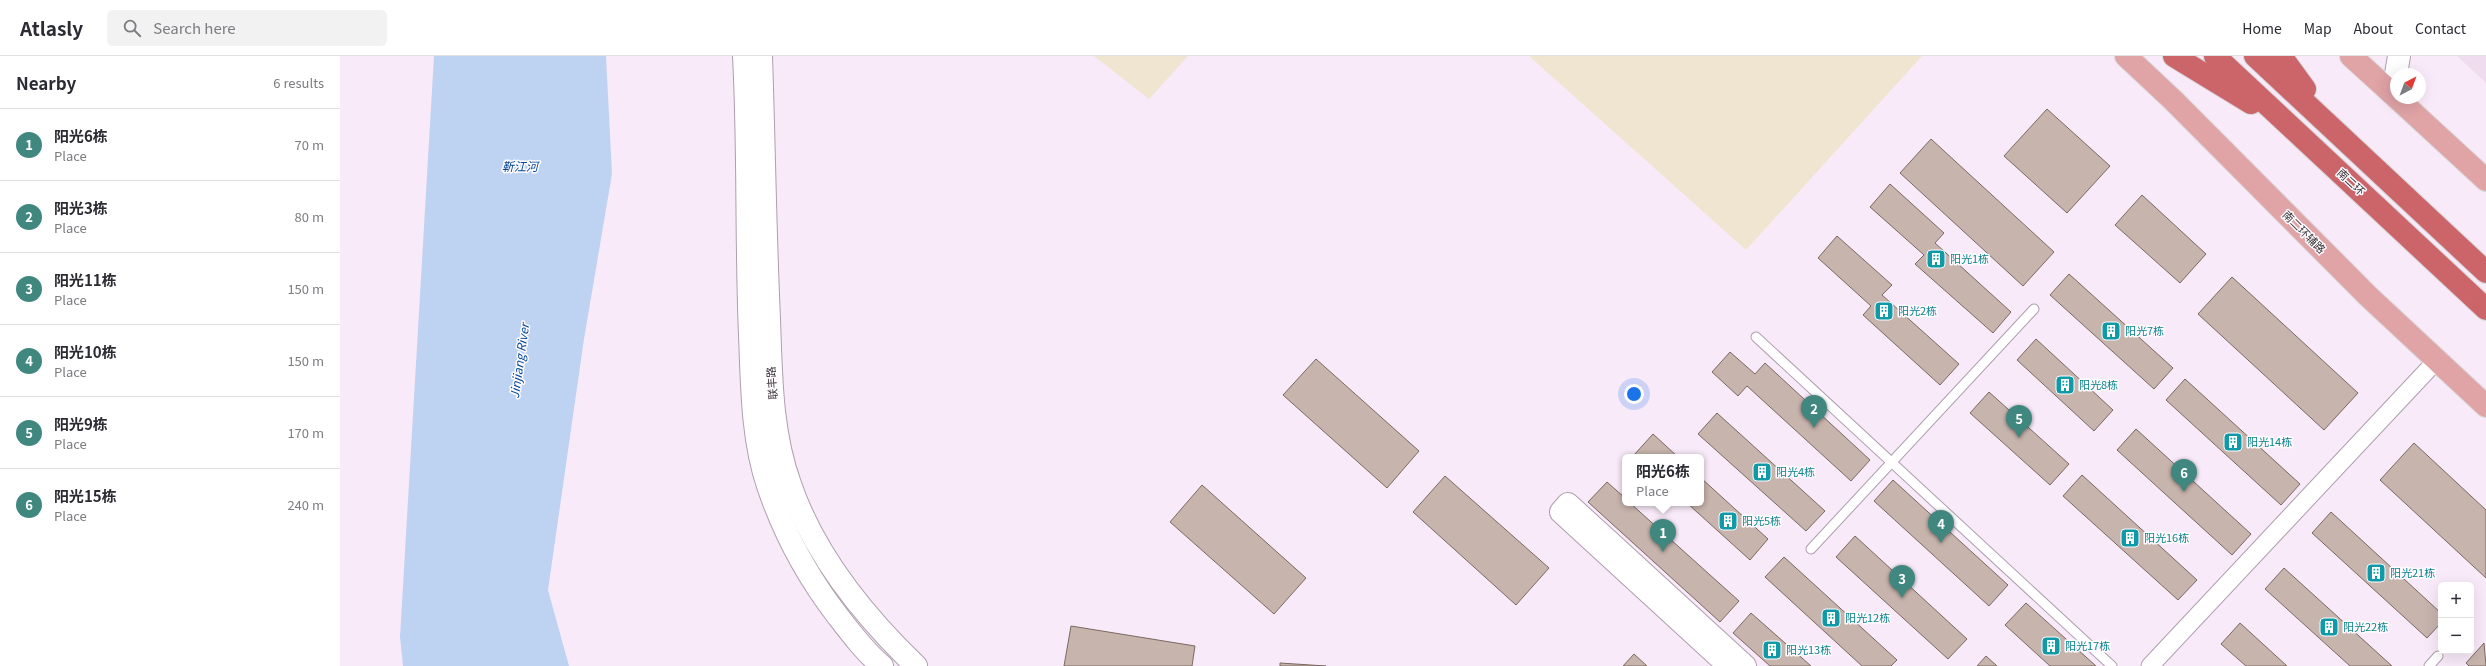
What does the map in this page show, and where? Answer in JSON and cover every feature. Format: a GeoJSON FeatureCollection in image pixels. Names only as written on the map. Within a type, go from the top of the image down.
{"type":"FeatureCollection","features":[{"type":"Feature","properties":{"kind":"highway"},"geometry":{"type":"LineString","coordinates":[[2174,56],[2292,127]]}},
{"type":"Feature","properties":{"kind":"highway","name":"南二环"},"geometry":{"type":"LineString","coordinates":[[2214,56],[2486,309]]}},
{"type":"Feature","properties":{"kind":"highway"},"geometry":{"type":"LineString","coordinates":[[2255,56],[2486,272]]}},
{"type":"Feature","properties":{"kind":"highway"},"geometry":{"type":"LineString","coordinates":[[2281,56],[2335,131]]}},
{"type":"Feature","properties":{"kind":"main road","name":"联丰路"},"geometry":{"type":"LineString","coordinates":[[744,56],[747,259],[751,378],[757,432],[766,478],[788,536],[816,587],[846,627],[882,666]]}},
{"type":"Feature","properties":{"kind":"main road","name":"联丰路"},"geometry":{"type":"LineString","coordinates":[[761,56],[771,370],[774,410],[789,484],[803,519],[832,568],[863,610],[916,666]]}},
{"type":"Feature","properties":{"kind":"main road","name":"南二环辅路"},"geometry":{"type":"LineString","coordinates":[[2126,56],[2174,100],[2368,296],[2486,406]]}},
{"type":"Feature","properties":{"kind":"main road"},"geometry":{"type":"LineString","coordinates":[[2351,56],[2390,90]]}},
{"type":"Feature","properties":{"kind":"main road"},"geometry":{"type":"LineString","coordinates":[[2397,68],[2399,56]]}},
{"type":"Feature","properties":{"kind":"main road"},"geometry":{"type":"LineString","coordinates":[[2405,104],[2486,180]]}},
{"type":"Feature","properties":{"kind":"main road"},"geometry":{"type":"LineString","coordinates":[[1729,666],[1561,512],[1568,504],[1745,666]]}},
{"type":"Feature","properties":{"kind":"street"},"geometry":{"type":"LineString","coordinates":[[2150,666],[2437,360]]}},
{"type":"Feature","properties":{"kind":"lane"},"geometry":{"type":"LineString","coordinates":[[1811,549],[2034,309]]}},
{"type":"Feature","properties":{"kind":"lane"},"geometry":{"type":"LineString","coordinates":[[1756,337],[2112,666]]}},
{"type":"Feature","properties":{"kind":"lane"},"geometry":{"type":"LineString","coordinates":[[2429,666],[2438,656]]}},
{"type":"Feature","properties":{"kind":"shaded area"},"geometry":{"type":"Polygon","coordinates":[[[1094,56],[1188,56],[1149,99],[1094,56]]]}},
{"type":"Feature","properties":{"kind":"shaded area"},"geometry":{"type":"Polygon","coordinates":[[[1529,56],[1922,56],[1746,250],[1529,56]]]}},
{"type":"Feature","properties":{"kind":"shaded area"},"geometry":{"type":"Polygon","coordinates":[[[2457,56],[2486,56],[2486,83],[2457,56]]]}},
{"type":"Feature","properties":{"kind":"water","name":"靳江河"},"geometry":{"type":"Polygon","coordinates":[[[434,56],[606,56],[612,174],[584,339],[548,590],[569,666],[403,666],[400,637],[434,56]]]}},
{"type":"Feature","properties":{"kind":"building"},"geometry":{"type":"Polygon","coordinates":[[[2047,109],[2110,166],[2067,213],[2004,156],[2047,109]]]}},
{"type":"Feature","properties":{"kind":"building"},"geometry":{"type":"Polygon","coordinates":[[[1931,139],[2054,252],[2023,286],[1900,173],[1931,139]]]}},
{"type":"Feature","properties":{"kind":"building","name":"阳光1栋"},"geometry":{"type":"Polygon","coordinates":[[[1890,184],[1944,233],[1935,243],[2011,312],[1993,333],[1915,264],[1924,255],[1870,207],[1890,184]]]}},
{"type":"Feature","properties":{"kind":"building"},"geometry":{"type":"Polygon","coordinates":[[[2142,195],[2206,254],[2180,283],[2115,225],[2142,195]]]}},
{"type":"Feature","properties":{"kind":"building","name":"阳光2栋"},"geometry":{"type":"Polygon","coordinates":[[[1837,236],[1892,285],[1882,295],[1959,364],[1940,385],[1863,315],[1871,306],[1818,258],[1837,236]]]}},
{"type":"Feature","properties":{"kind":"building","name":"阳光7栋"},"geometry":{"type":"Polygon","coordinates":[[[2069,274],[2173,368],[2154,389],[2050,295],[2069,274]]]}},
{"type":"Feature","properties":{"kind":"building"},"geometry":{"type":"Polygon","coordinates":[[[2232,277],[2358,393],[2324,430],[2198,314],[2232,277]]]}},
{"type":"Feature","properties":{"kind":"building","name":"阳光8栋"},"geometry":{"type":"Polygon","coordinates":[[[2036,339],[2113,410],[2094,431],[2017,360],[2036,339]]]}},
{"type":"Feature","properties":{"kind":"building"},"geometry":{"type":"Polygon","coordinates":[[[1730,352],[1755,374],[1765,363],[1870,460],[1851,481],[1747,386],[1738,396],[1712,372],[1730,352]]]}},
{"type":"Feature","properties":{"kind":"building"},"geometry":{"type":"Polygon","coordinates":[[[1316,359],[1419,451],[1387,488],[1283,395],[1316,359]]]}},
{"type":"Feature","properties":{"kind":"building","name":"阳光14栋"},"geometry":{"type":"Polygon","coordinates":[[[2185,379],[2300,484],[2281,505],[2166,400],[2185,379]]]}},
{"type":"Feature","properties":{"kind":"building"},"geometry":{"type":"Polygon","coordinates":[[[1989,392],[2069,464],[2050,485],[1970,413],[1989,392]]]}},
{"type":"Feature","properties":{"kind":"building","name":"阳光4栋"},"geometry":{"type":"Polygon","coordinates":[[[1717,413],[1825,511],[1806,531],[1698,434],[1717,413]]]}},
{"type":"Feature","properties":{"kind":"building"},"geometry":{"type":"Polygon","coordinates":[[[2136,429],[2251,534],[2232,555],[2117,450],[2136,429]]]}},
{"type":"Feature","properties":{"kind":"building"},"geometry":{"type":"Polygon","coordinates":[[[1653,434],[1675,454],[1635,454],[1653,434]]]}},
{"type":"Feature","properties":{"kind":"building"},"geometry":{"type":"Polygon","coordinates":[[[2414,443],[2486,510],[2486,578],[2380,480],[2414,443]]]}},
{"type":"Feature","properties":{"kind":"building","name":"阳光16栋"},"geometry":{"type":"Polygon","coordinates":[[[2082,475],[2197,580],[2178,600],[2063,496],[2082,475]]]}},
{"type":"Feature","properties":{"kind":"building"},"geometry":{"type":"Polygon","coordinates":[[[1445,476],[1549,568],[1516,605],[1413,512],[1445,476]]]}},
{"type":"Feature","properties":{"kind":"building"},"geometry":{"type":"Polygon","coordinates":[[[1893,480],[2008,585],[1989,606],[1874,501],[1893,480]]]}},
{"type":"Feature","properties":{"kind":"building","name":"阳光5栋"},"geometry":{"type":"Polygon","coordinates":[[[1704,481],[1768,539],[1750,560],[1690,506],[1704,506],[1704,481]]]}},
{"type":"Feature","properties":{"kind":"building"},"geometry":{"type":"Polygon","coordinates":[[[1607,482],[1622,495],[1622,506],[1633,506],[1739,601],[1720,622],[1588,502],[1607,482]]]}},
{"type":"Feature","properties":{"kind":"building"},"geometry":{"type":"Polygon","coordinates":[[[1202,485],[1306,578],[1274,614],[1170,522],[1202,485]]]}},
{"type":"Feature","properties":{"kind":"building","name":"阳光21栋"},"geometry":{"type":"Polygon","coordinates":[[[2331,512],[2438,610],[2438,626],[2427,638],[2312,533],[2331,512]]]}},
{"type":"Feature","properties":{"kind":"building"},"geometry":{"type":"Polygon","coordinates":[[[1855,536],[1967,639],[1948,659],[1836,557],[1855,536]]]}},
{"type":"Feature","properties":{"kind":"building","name":"阳光12栋"},"geometry":{"type":"Polygon","coordinates":[[[1784,557],[1897,660],[1891,666],[1862,666],[1765,577],[1784,557]]]}},
{"type":"Feature","properties":{"kind":"building","name":"阳光22栋"},"geometry":{"type":"Polygon","coordinates":[[[2284,568],[2392,666],[2350,666],[2265,589],[2284,568]]]}},
{"type":"Feature","properties":{"kind":"building","name":"阳光17栋"},"geometry":{"type":"Polygon","coordinates":[[[2026,603],[2096,666],[2050,666],[2005,625],[2026,603]]]}},
{"type":"Feature","properties":{"kind":"building","name":"阳光13栋"},"geometry":{"type":"Polygon","coordinates":[[[1751,613],[1811,666],[1770,666],[1733,633],[1751,613]]]}},
{"type":"Feature","properties":{"kind":"building"},"geometry":{"type":"Polygon","coordinates":[[[2240,623],[2287,666],[2246,666],[2221,644],[2240,623]]]}},
{"type":"Feature","properties":{"kind":"building"},"geometry":{"type":"Polygon","coordinates":[[[1071,626],[1195,646],[1192,666],[1064,666],[1071,626]]]}},
{"type":"Feature","properties":{"kind":"building"},"geometry":{"type":"Polygon","coordinates":[[[2484,643],[2486,666],[2469,666],[2466,663],[2484,643]]]}},
{"type":"Feature","properties":{"kind":"building"},"geometry":{"type":"Polygon","coordinates":[[[1634,654],[1647,666],[1623,666],[1634,654]]]}},
{"type":"Feature","properties":{"kind":"building"},"geometry":{"type":"Polygon","coordinates":[[[1986,656],[1997,666],[1977,666],[1986,656]]]}},
{"type":"Feature","properties":{"kind":"building"},"geometry":{"type":"Polygon","coordinates":[[[1280,663],[1326,666],[1280,666],[1280,663]]]}},
{"type":"Feature","properties":{"kind":"place","name":"阳光1栋"},"geometry":{"type":"Point","coordinates":[1936,259]}},
{"type":"Feature","properties":{"kind":"place","name":"阳光2栋"},"geometry":{"type":"Point","coordinates":[1884,311]}},
{"type":"Feature","properties":{"kind":"place","name":"阳光7栋"},"geometry":{"type":"Point","coordinates":[2111,331]}},
{"type":"Feature","properties":{"kind":"place","name":"阳光8栋"},"geometry":{"type":"Point","coordinates":[2065,385]}},
{"type":"Feature","properties":{"kind":"place","name":"阳光3栋"},"geometry":{"type":"Point","coordinates":[1814,428]}},
{"type":"Feature","properties":{"kind":"place","name":"阳光9栋"},"geometry":{"type":"Point","coordinates":[2019,438]}},
{"type":"Feature","properties":{"kind":"place","name":"阳光14栋"},"geometry":{"type":"Point","coordinates":[2233,442]}},
{"type":"Feature","properties":{"kind":"place","name":"阳光4栋"},"geometry":{"type":"Point","coordinates":[1762,472]}},
{"type":"Feature","properties":{"kind":"place","name":"阳光15栋"},"geometry":{"type":"Point","coordinates":[2184,492]}},
{"type":"Feature","properties":{"kind":"place","name":"阳光5栋"},"geometry":{"type":"Point","coordinates":[1728,521]}},
{"type":"Feature","properties":{"kind":"place","name":"阳光16栋"},"geometry":{"type":"Point","coordinates":[2130,538]}},
{"type":"Feature","properties":{"kind":"place","name":"阳光10栋"},"geometry":{"type":"Point","coordinates":[1941,543]}},
{"type":"Feature","properties":{"kind":"place","name":"阳光6栋"},"geometry":{"type":"Point","coordinates":[1663,552]}},
{"type":"Feature","properties":{"kind":"place","name":"阳光21栋"},"geometry":{"type":"Point","coordinates":[2376,573]}},
{"type":"Feature","properties":{"kind":"place","name":"阳光11栋"},"geometry":{"type":"Point","coordinates":[1902,598]}},
{"type":"Feature","properties":{"kind":"place","name":"阳光12栋"},"geometry":{"type":"Point","coordinates":[1831,618]}},
{"type":"Feature","properties":{"kind":"place","name":"阳光22栋"},"geometry":{"type":"Point","coordinates":[2329,627]}},
{"type":"Feature","properties":{"kind":"place","name":"阳光17栋"},"geometry":{"type":"Point","coordinates":[2051,646]}},
{"type":"Feature","properties":{"kind":"place","name":"阳光13栋"},"geometry":{"type":"Point","coordinates":[1772,650]}},
{"type":"Feature","properties":{"kind":"water label","name":"Jinjiang River"},"geometry":{"type":"Point","coordinates":[520,361]}}]}
